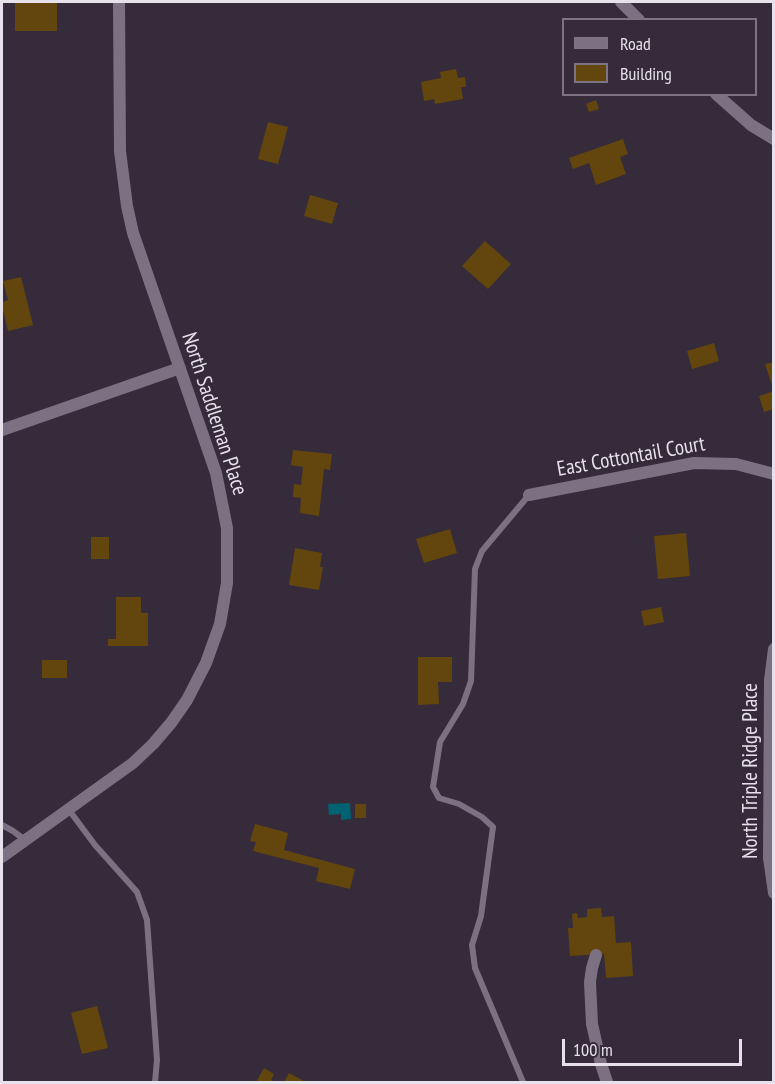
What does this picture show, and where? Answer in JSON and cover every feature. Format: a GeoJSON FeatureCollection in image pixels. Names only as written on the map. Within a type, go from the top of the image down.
{"type":"FeatureCollection","features":[{"type":"Feature","properties":{"kind":"street","name":"North Saddleman Place"},"geometry":{"type":"LineString","coordinates":[[2,857],[133,763],[153,744],[171,723],[201,676],[216,638],[223,611],[228,555],[223,500],[216,473],[133,233],[125,197],[120,151],[119,2]]}},
{"type":"Feature","properties":{"kind":"street"},"geometry":{"type":"LineString","coordinates":[[621,2],[637,18]]}},
{"type":"Feature","properties":{"kind":"street"},"geometry":{"type":"LineString","coordinates":[[718,96],[751,125],[774,139]]}},
{"type":"Feature","properties":{"kind":"street"},"geometry":{"type":"LineString","coordinates":[[2,430],[180,368]]}},
{"type":"Feature","properties":{"kind":"street","name":"East Cottontail Court"},"geometry":{"type":"LineString","coordinates":[[529,495],[694,463],[736,464],[774,474]]}},
{"type":"Feature","properties":{"kind":"street","name":"North Triple Ridge Place"},"geometry":{"type":"LineString","coordinates":[[774,649],[770,680],[769,858],[774,893]]}},
{"type":"Feature","properties":{"kind":"street"},"geometry":{"type":"LineString","coordinates":[[596,955],[590,982],[592,1024],[608,1083]]}},
{"type":"Feature","properties":{"kind":"lane"},"geometry":{"type":"LineString","coordinates":[[523,1083],[475,968],[471,945],[481,916],[493,827],[482,817],[459,804],[439,798],[433,787],[440,741],[463,704],[471,681],[475,569],[483,551],[529,495]]}},
{"type":"Feature","properties":{"kind":"lane"},"geometry":{"type":"LineString","coordinates":[[69,810],[95,845],[137,891],[147,920],[157,1060],[155,1083]]}},
{"type":"Feature","properties":{"kind":"lane"},"geometry":{"type":"LineString","coordinates":[[2,825],[25,840]]}},
{"type":"Feature","properties":{"kind":"water"},"geometry":{"type":"Polygon","coordinates":[[[350,803],[351,819],[341,820],[341,814],[329,815],[328,804],[350,803]]]}},
{"type":"Feature","properties":{"kind":"building"},"geometry":{"type":"Polygon","coordinates":[[[15,2],[57,2],[57,31],[15,31],[15,2]]]}},
{"type":"Feature","properties":{"kind":"building"},"geometry":{"type":"Polygon","coordinates":[[[456,69],[458,78],[465,77],[466,87],[461,87],[463,99],[435,104],[434,99],[424,101],[421,82],[441,78],[440,72],[456,69]]]}},
{"type":"Feature","properties":{"kind":"building"},"geometry":{"type":"Polygon","coordinates":[[[596,100],[599,109],[589,112],[586,104],[596,100]]]}},
{"type":"Feature","properties":{"kind":"building"},"geometry":{"type":"Polygon","coordinates":[[[268,122],[288,127],[278,164],[258,159],[268,122]]]}},
{"type":"Feature","properties":{"kind":"building"},"geometry":{"type":"Polygon","coordinates":[[[623,139],[628,154],[620,157],[626,174],[596,185],[589,163],[573,169],[569,158],[623,139]]]}},
{"type":"Feature","properties":{"kind":"building"},"geometry":{"type":"Polygon","coordinates":[[[310,195],[338,203],[332,224],[304,216],[310,195]]]}},
{"type":"Feature","properties":{"kind":"building"},"geometry":{"type":"Polygon","coordinates":[[[485,241],[511,264],[488,289],[462,266],[485,241]]]}},
{"type":"Feature","properties":{"kind":"building"},"geometry":{"type":"Polygon","coordinates":[[[21,277],[33,325],[8,331],[2,306],[2,302],[8,300],[3,281],[21,277]]]}},
{"type":"Feature","properties":{"kind":"building"},"geometry":{"type":"Polygon","coordinates":[[[714,343],[719,361],[692,369],[687,351],[714,343]]]}},
{"type":"Feature","properties":{"kind":"building"},"geometry":{"type":"Polygon","coordinates":[[[774,362],[774,388],[773,388],[765,364],[774,362]]]}},
{"type":"Feature","properties":{"kind":"building"},"geometry":{"type":"Polygon","coordinates":[[[774,391],[774,409],[764,412],[759,396],[774,391]]]}},
{"type":"Feature","properties":{"kind":"building"},"geometry":{"type":"Polygon","coordinates":[[[293,450],[332,454],[330,470],[324,469],[319,516],[300,513],[301,498],[293,497],[294,484],[301,485],[303,467],[291,465],[293,450]]]}},
{"type":"Feature","properties":{"kind":"building"},"geometry":{"type":"Polygon","coordinates":[[[450,529],[457,553],[424,563],[416,539],[450,529]]]}},
{"type":"Feature","properties":{"kind":"building"},"geometry":{"type":"Polygon","coordinates":[[[686,533],[690,576],[658,579],[654,536],[686,533]]]}},
{"type":"Feature","properties":{"kind":"building"},"geometry":{"type":"Polygon","coordinates":[[[91,537],[109,537],[109,559],[91,559],[91,537]]]}},
{"type":"Feature","properties":{"kind":"building"},"geometry":{"type":"Polygon","coordinates":[[[295,548],[322,553],[320,567],[323,567],[319,590],[289,585],[295,548]]]}},
{"type":"Feature","properties":{"kind":"building"},"geometry":{"type":"Polygon","coordinates":[[[116,597],[141,597],[141,613],[148,613],[148,646],[108,646],[108,639],[116,639],[116,597]]]}},
{"type":"Feature","properties":{"kind":"building"},"geometry":{"type":"Polygon","coordinates":[[[661,607],[664,622],[644,626],[641,611],[661,607]]]}},
{"type":"Feature","properties":{"kind":"building"},"geometry":{"type":"Polygon","coordinates":[[[418,657],[452,657],[452,682],[438,682],[439,704],[418,705],[418,657]]]}},
{"type":"Feature","properties":{"kind":"building"},"geometry":{"type":"Polygon","coordinates":[[[42,660],[67,660],[67,678],[42,678],[42,660]]]}},
{"type":"Feature","properties":{"kind":"building"},"geometry":{"type":"Polygon","coordinates":[[[355,804],[366,804],[366,818],[355,818],[355,804]]]}},
{"type":"Feature","properties":{"kind":"building"},"geometry":{"type":"Polygon","coordinates":[[[255,824],[288,833],[284,850],[355,869],[350,889],[316,881],[319,868],[253,851],[256,842],[250,841],[255,824]]]}},
{"type":"Feature","properties":{"kind":"building"},"geometry":{"type":"Polygon","coordinates":[[[601,908],[602,917],[614,916],[616,943],[631,942],[633,976],[606,978],[604,954],[570,956],[568,928],[573,928],[572,914],[577,913],[578,918],[587,917],[587,909],[601,908]]]}},
{"type":"Feature","properties":{"kind":"building"},"geometry":{"type":"Polygon","coordinates":[[[97,1006],[108,1048],[82,1054],[71,1013],[97,1006]]]}},
{"type":"Feature","properties":{"kind":"building"},"geometry":{"type":"Polygon","coordinates":[[[264,1068],[274,1074],[271,1080],[276,1082],[256,1082],[264,1068]]]}},
{"type":"Feature","properties":{"kind":"building"},"geometry":{"type":"Polygon","coordinates":[[[289,1073],[304,1081],[284,1082],[289,1073]]]}}]}
